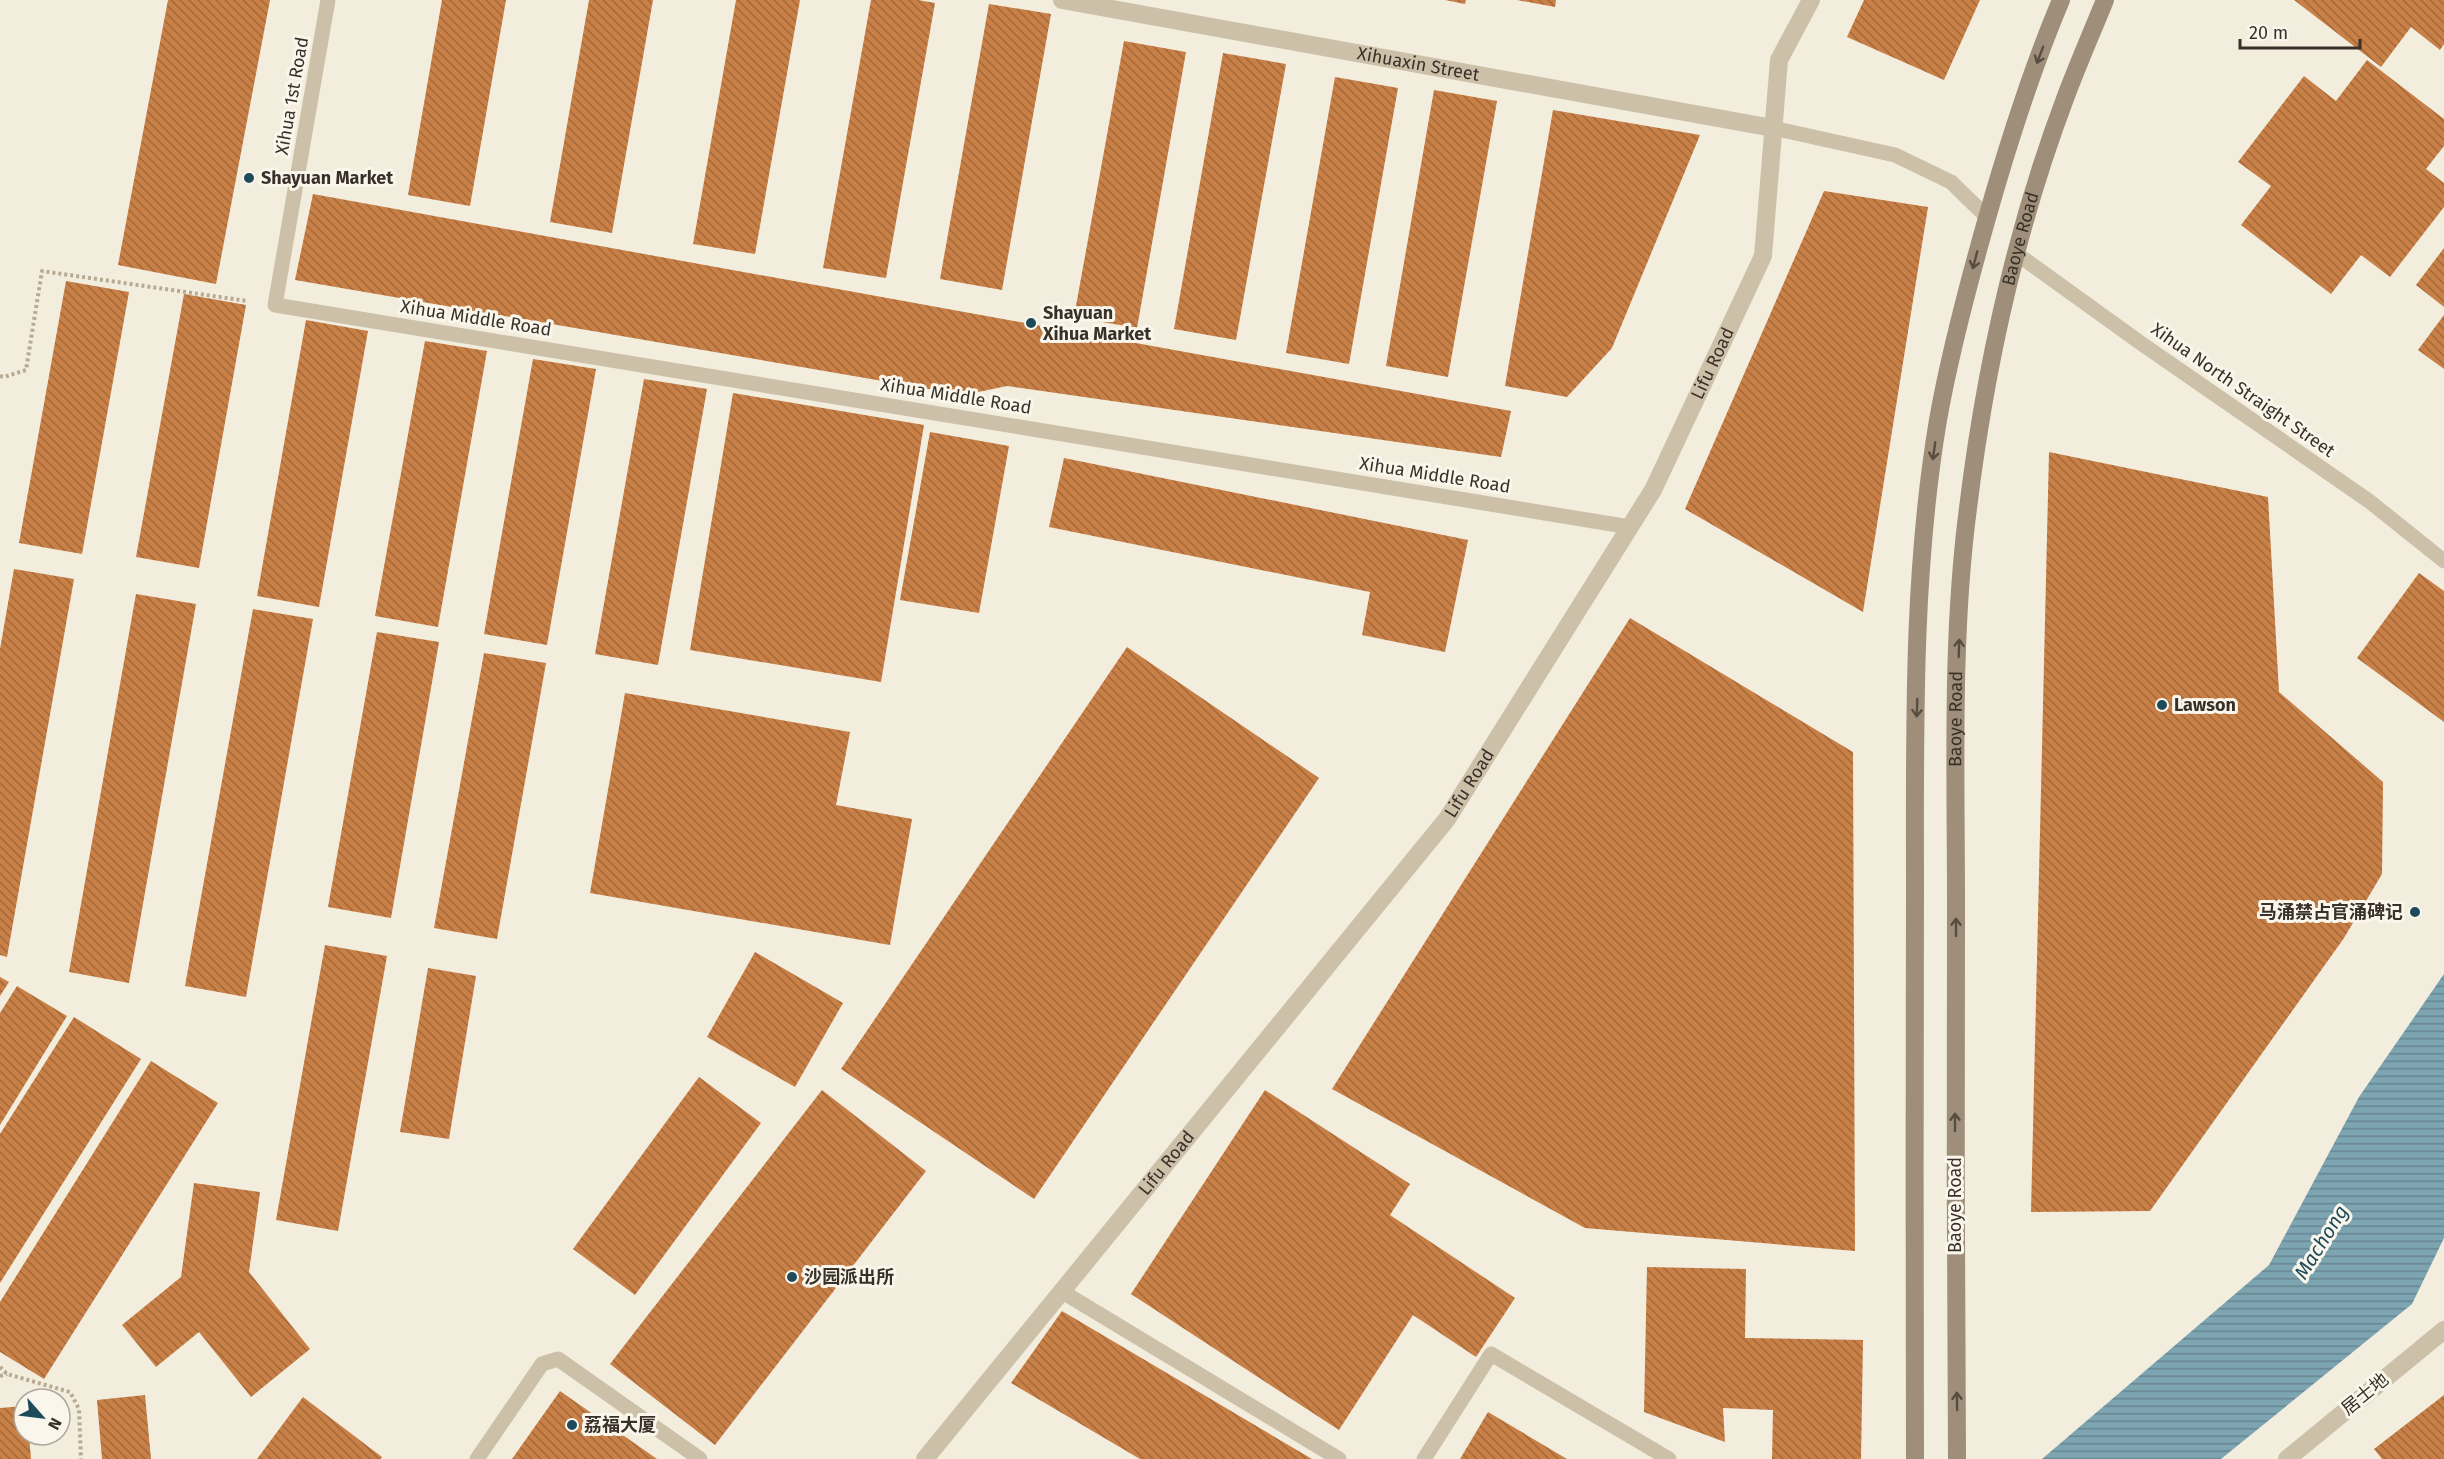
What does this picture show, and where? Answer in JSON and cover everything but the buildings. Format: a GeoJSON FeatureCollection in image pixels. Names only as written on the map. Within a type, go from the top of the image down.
{"type":"FeatureCollection","features":[{"type":"Feature","properties":{"kind":"main road"},"geometry":{"type":"LineString","coordinates":[[1915,1459],[1915,796],[1920,579],[1938,420],[1954,341],[1987,217],[2029,83],[2061,0]]}},
{"type":"Feature","properties":{"kind":"main road","name":"Baoye Road"},"geometry":{"type":"LineString","coordinates":[[1957,1459],[1956,708],[1960,598],[1967,510],[1993,353],[2017,254],[2065,97],[2104,0]]}},
{"type":"Feature","properties":{"kind":"street","name":"Xihuaxin Street"},"geometry":{"type":"LineString","coordinates":[[1062,0],[1773,128]]}},
{"type":"Feature","properties":{"kind":"street","name":"Lifu Road"},"geometry":{"type":"LineString","coordinates":[[925,1459],[1447,819],[1653,490],[1763,256],[1779,60],[1812,0]]}},
{"type":"Feature","properties":{"kind":"street","name":"居士地"},"geometry":{"type":"LineString","coordinates":[[2287,1459],[2444,1330]]}},
{"type":"Feature","properties":{"kind":"lane","name":"Xihua 1st Road"},"geometry":{"type":"LineString","coordinates":[[275,304],[328,0]]}},
{"type":"Feature","properties":{"kind":"lane"},"geometry":{"type":"LineString","coordinates":[[1773,128],[1895,155],[1951,182],[1987,217]]}},
{"type":"Feature","properties":{"kind":"lane","name":"Xihua North Straight Street"},"geometry":{"type":"LineString","coordinates":[[2017,254],[2142,344],[2369,501],[2444,561]]}},
{"type":"Feature","properties":{"kind":"lane","name":"Xihua Middle Road"},"geometry":{"type":"LineString","coordinates":[[275,304],[1630,527]]}},
{"type":"Feature","properties":{"kind":"lane"},"geometry":{"type":"LineString","coordinates":[[1061,1292],[1339,1459]]}},
{"type":"Feature","properties":{"kind":"lane"},"geometry":{"type":"LineString","coordinates":[[1424,1459],[1491,1354],[1669,1459]]}},
{"type":"Feature","properties":{"kind":"lane"},"geometry":{"type":"LineString","coordinates":[[477,1459],[542,1364],[558,1359],[700,1459]]}},
{"type":"Feature","properties":{"kind":"path"},"geometry":{"type":"LineString","coordinates":[[0,376],[4,377],[26,370],[42,271],[275,304]]}},
{"type":"Feature","properties":{"kind":"path"},"geometry":{"type":"LineString","coordinates":[[0,1367],[6,1374],[70,1392],[79,1409],[81,1459]]}},
{"type":"Feature","properties":{"kind":"path"},"geometry":{"type":"LineString","coordinates":[[0,1376],[6,1374]]}},
{"type":"Feature","properties":{"kind":"water","name":"Machong"},"geometry":{"type":"Polygon","coordinates":[[[2444,974],[2444,1238],[2412,1304],[2221,1459],[2042,1459],[2269,1265],[2359,1097],[2444,974]]]}},
{"type":"Feature","properties":{"kind":"place","name":"Shayuan Market"},"geometry":{"type":"Point","coordinates":[249,178]}},
{"type":"Feature","properties":{"kind":"place","name":"Shayuan Xihua Market"},"geometry":{"type":"Point","coordinates":[1031,323]}},
{"type":"Feature","properties":{"kind":"place","name":"Lawson"},"geometry":{"type":"Point","coordinates":[2162,705]}},
{"type":"Feature","properties":{"kind":"place","name":"马涌禁占官涌碑记"},"geometry":{"type":"Point","coordinates":[2415,912]}},
{"type":"Feature","properties":{"kind":"place","name":"沙园派出所"},"geometry":{"type":"Point","coordinates":[792,1277]}},
{"type":"Feature","properties":{"kind":"place","name":"荔福大厦"},"geometry":{"type":"Point","coordinates":[572,1425]}}]}
